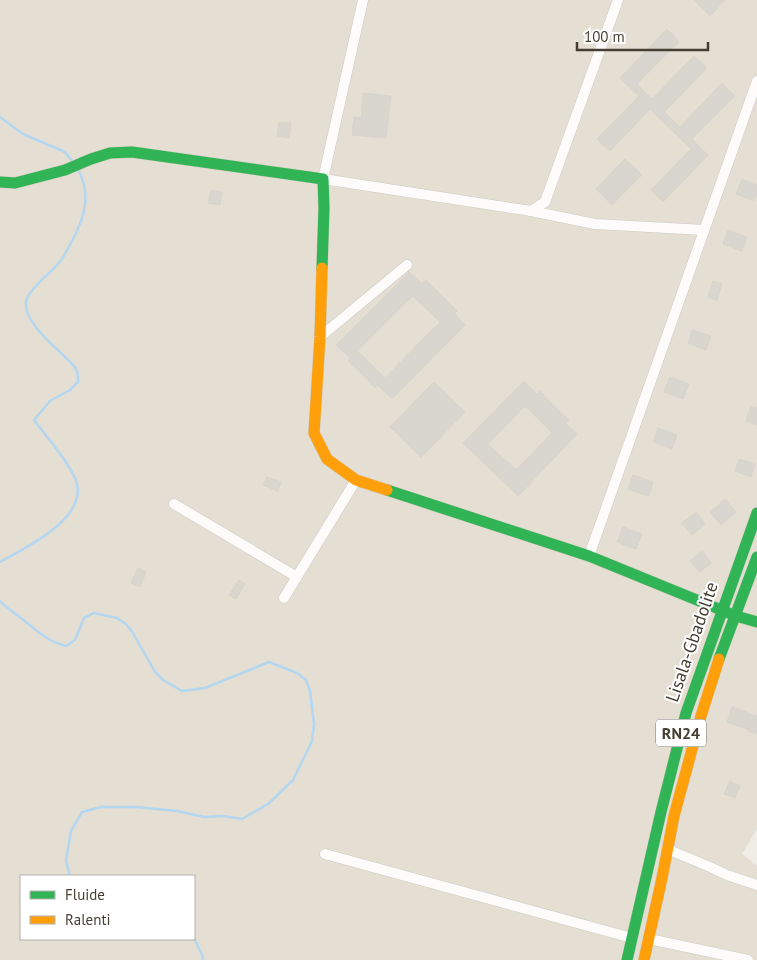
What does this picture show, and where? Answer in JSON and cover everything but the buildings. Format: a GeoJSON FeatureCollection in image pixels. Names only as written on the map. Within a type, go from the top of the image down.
{"type":"FeatureCollection","features":[{"type":"Feature","properties":{"kind":"street"},"geometry":{"type":"LineString","coordinates":[[363,0],[323,179],[324,208],[320,337],[314,434],[327,459],[356,480],[589,556],[736,616],[757,622]]}},
{"type":"Feature","properties":{"kind":"street"},"geometry":{"type":"LineString","coordinates":[[532,211],[545,202],[618,0]]}},
{"type":"Feature","properties":{"kind":"street"},"geometry":{"type":"LineString","coordinates":[[589,556],[704,230],[753,104],[757,81]]}},
{"type":"Feature","properties":{"kind":"street"},"geometry":{"type":"LineString","coordinates":[[0,182],[15,182],[65,170],[110,153],[132,152],[532,211],[595,224],[704,230]]}},
{"type":"Feature","properties":{"kind":"street"},"geometry":{"type":"LineString","coordinates":[[320,337],[407,265]]}},
{"type":"Feature","properties":{"kind":"street"},"geometry":{"type":"LineString","coordinates":[[284,598],[356,480]]}},
{"type":"Feature","properties":{"kind":"street"},"geometry":{"type":"LineString","coordinates":[[174,504],[297,577]]}},
{"type":"Feature","properties":{"kind":"street","name":"Lisala-Gbadolite"},"geometry":{"type":"LineString","coordinates":[[627,960],[686,713],[757,513]]}},
{"type":"Feature","properties":{"kind":"street","name":"Lisala-Gbadolite"},"geometry":{"type":"LineString","coordinates":[[644,960],[674,816],[701,716],[720,656],[757,557]]}},
{"type":"Feature","properties":{"kind":"street"},"geometry":{"type":"LineString","coordinates":[[667,849],[727,875],[757,884]]}},
{"type":"Feature","properties":{"kind":"street"},"geometry":{"type":"LineString","coordinates":[[325,854],[632,938]]}},
{"type":"Feature","properties":{"kind":"street"},"geometry":{"type":"LineString","coordinates":[[639,906],[655,908]]}},
{"type":"Feature","properties":{"kind":"street"},"geometry":{"type":"LineString","coordinates":[[649,939],[748,960]]}},
{"type":"Feature","properties":{"kind":"shaded area"},"geometry":{"type":"Polygon","coordinates":[[[0,0],[757,0],[757,829],[742,854],[757,866],[757,960],[0,960],[0,0]]]}},
{"type":"Feature","properties":{"kind":"waterway"},"geometry":{"type":"LineString","coordinates":[[0,117],[23,134],[65,152],[72,161]]}},
{"type":"Feature","properties":{"kind":"waterway"},"geometry":{"type":"LineString","coordinates":[[0,562],[37,541],[63,521],[72,509],[77,497],[77,484],[70,469],[34,420],[50,401],[70,390],[78,382],[77,372],[73,365],[34,324],[29,317],[26,302],[34,288],[61,260],[79,227],[85,208],[85,189],[78,170]]}},
{"type":"Feature","properties":{"kind":"waterway"},"geometry":{"type":"LineString","coordinates":[[0,601],[42,635],[66,646],[75,640],[84,618],[94,613],[117,618],[126,624],[133,633],[155,672],[163,680],[182,691],[205,688],[269,662],[297,673],[306,680],[310,691],[314,724],[312,741],[293,780],[268,804],[242,819],[223,816],[204,817],[177,811],[136,807],[101,807],[82,812],[71,831],[66,861],[70,875]]}},
{"type":"Feature","properties":{"kind":"waterway"},"geometry":{"type":"LineString","coordinates":[[195,940],[203,960]]}},
{"type":"Feature","properties":{"kind":"traffic: fast"},"geometry":{"type":"LineString","coordinates":[[0,182],[15,183],[65,170],[110,153],[132,152],[323,179],[322,268]]}},
{"type":"Feature","properties":{"kind":"traffic: fast"},"geometry":{"type":"LineString","coordinates":[[387,490],[589,556],[736,616],[757,622]]}},
{"type":"Feature","properties":{"kind":"traffic: fast"},"geometry":{"type":"LineString","coordinates":[[627,960],[686,713],[757,513]]}},
{"type":"Feature","properties":{"kind":"traffic: fast"},"geometry":{"type":"LineString","coordinates":[[719,659],[757,557]]}},
{"type":"Feature","properties":{"kind":"traffic: slow"},"geometry":{"type":"LineString","coordinates":[[322,268],[314,433],[327,459],[356,480],[387,490]]}},
{"type":"Feature","properties":{"kind":"traffic: slow"},"geometry":{"type":"LineString","coordinates":[[644,960],[674,816],[701,716],[719,659]]}}]}
